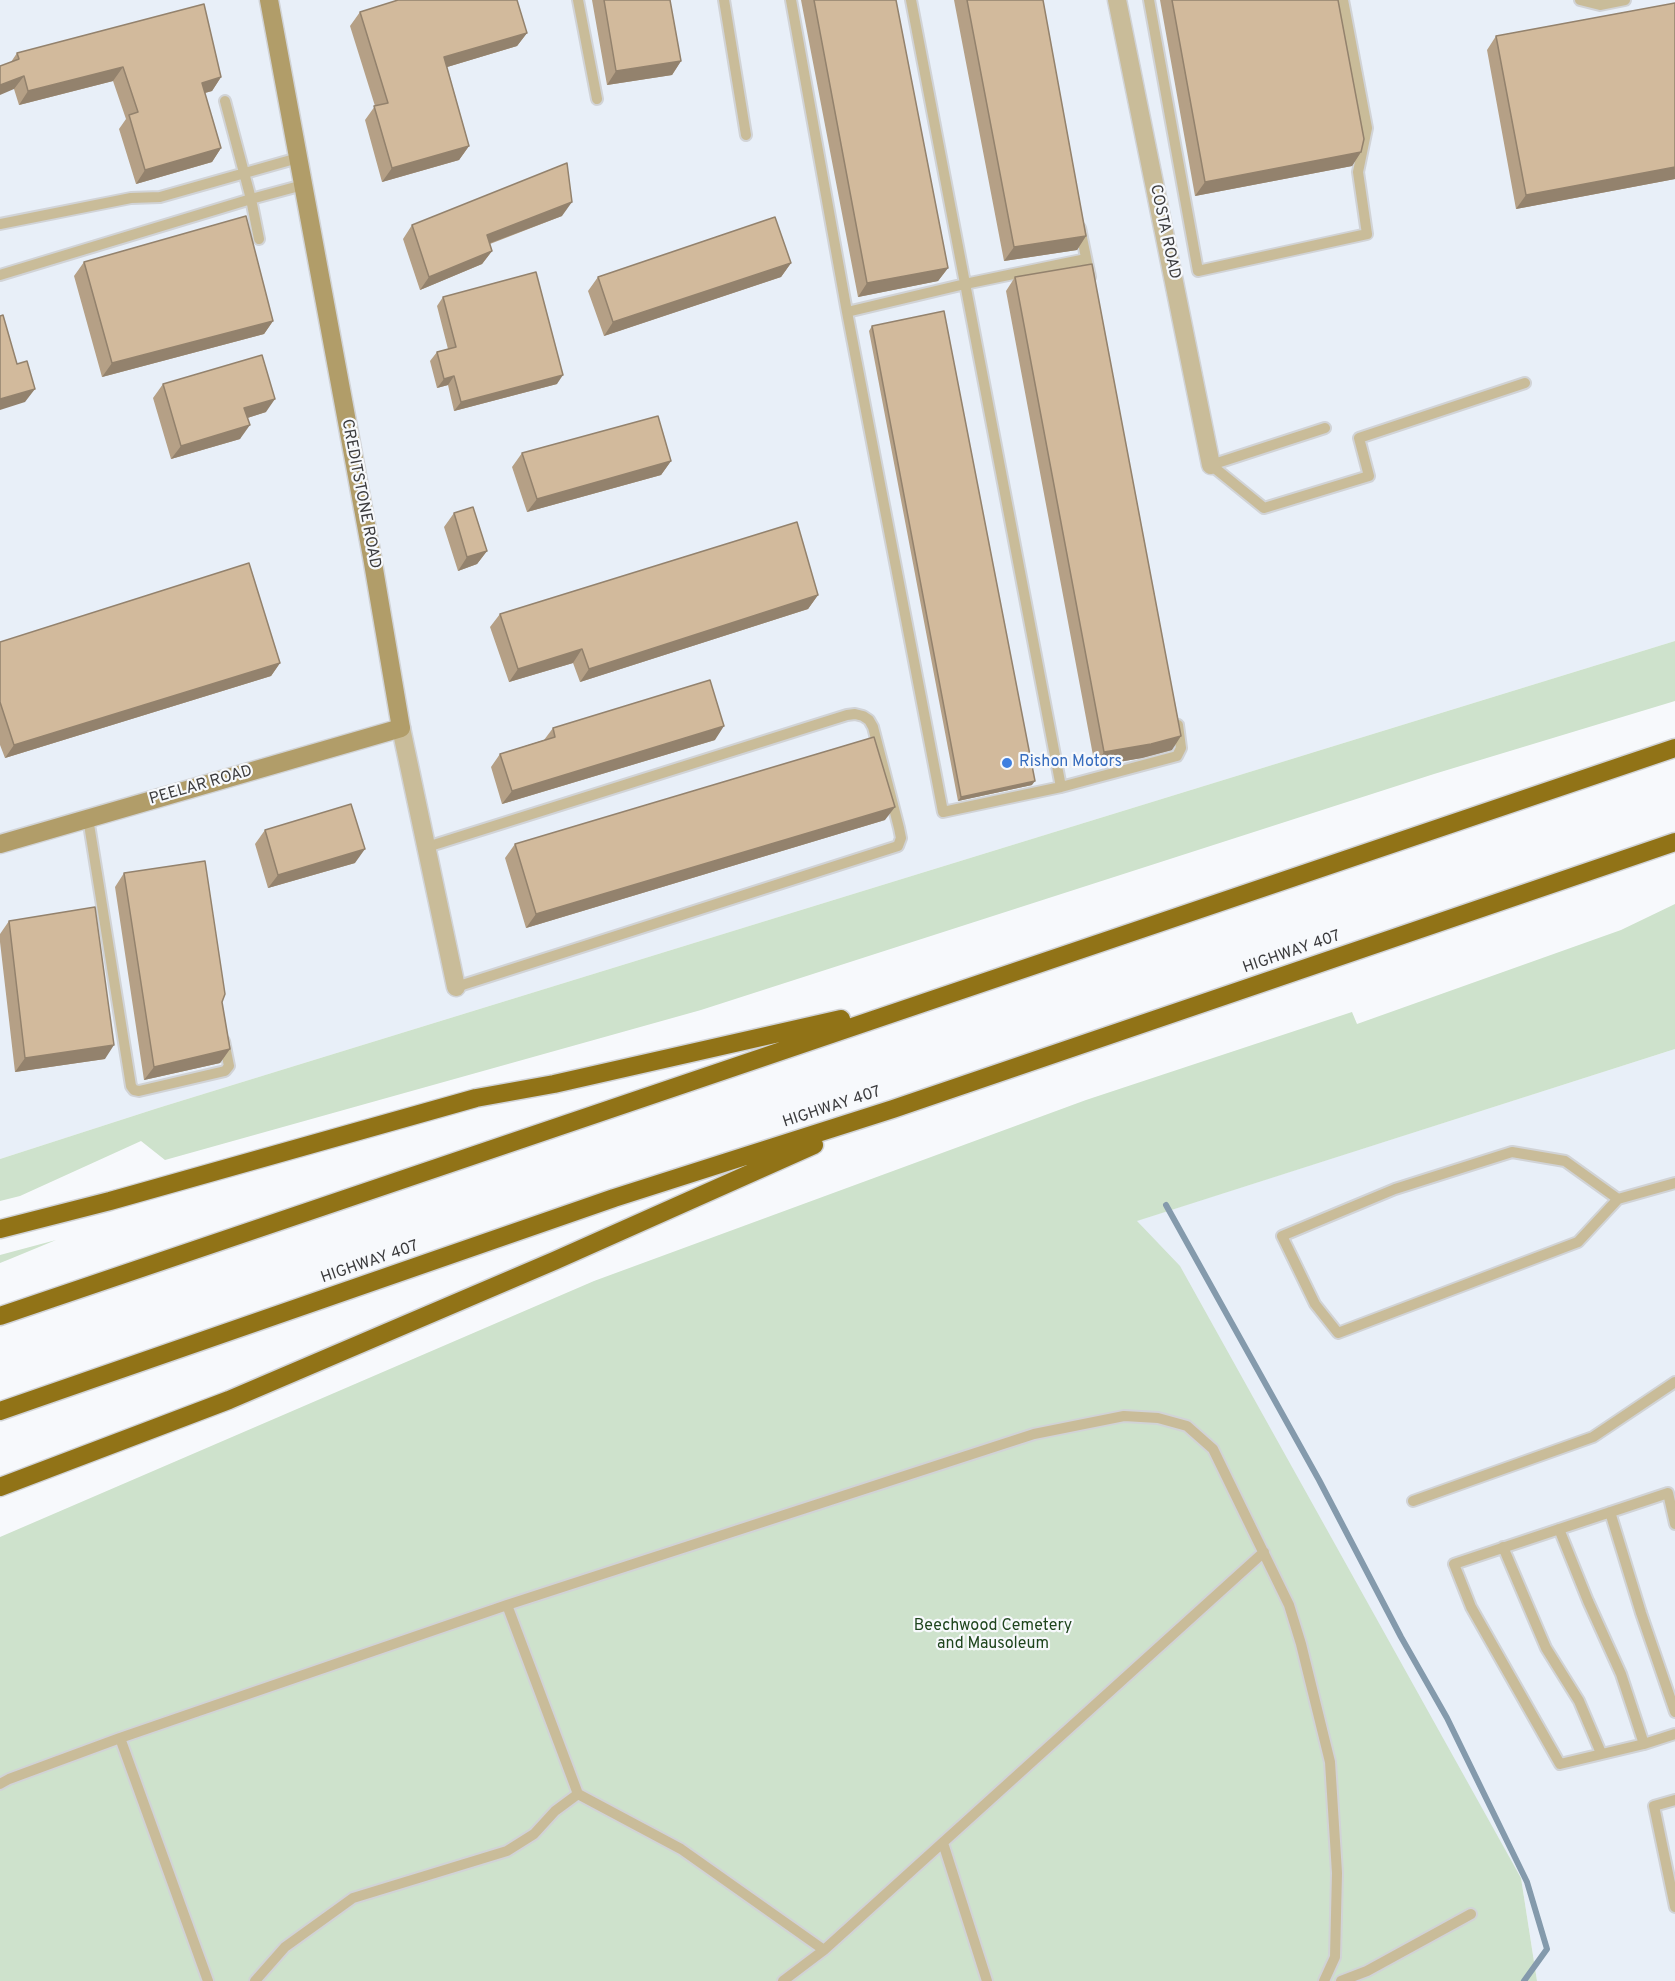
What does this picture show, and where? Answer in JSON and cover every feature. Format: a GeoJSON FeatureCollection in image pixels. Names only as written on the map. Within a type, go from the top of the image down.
{"type":"FeatureCollection","features":[{"type":"Feature","properties":{"kind":"highway"},"geometry":{"type":"LineString","coordinates":[[0,1316],[1675,748]]}},
{"type":"Feature","properties":{"kind":"highway","name":"HIGHWAY 407"},"geometry":{"type":"LineString","coordinates":[[0,1411],[614,1198],[893,1109],[1675,842]]}},
{"type":"Feature","properties":{"kind":"highway"},"geometry":{"type":"LineString","coordinates":[[0,1228],[110,1201],[476,1098],[554,1084],[937,997]]}},
{"type":"Feature","properties":{"kind":"highway"},"geometry":{"type":"LineString","coordinates":[[0,1487],[229,1400],[554,1261],[893,1109]]}},
{"type":"Feature","properties":{"kind":"street","name":"CREDITSTONE ROAD"},"geometry":{"type":"LineString","coordinates":[[269,0],[370,545],[401,728],[456,987]]}},
{"type":"Feature","properties":{"kind":"street","name":"COSTA ROAD"},"geometry":{"type":"LineString","coordinates":[[1117,0],[1211,465]]}},
{"type":"Feature","properties":{"kind":"street","name":"PEELAR ROAD"},"geometry":{"type":"LineString","coordinates":[[0,844],[401,728]]}},
{"type":"Feature","properties":{"kind":"lane"},"geometry":{"type":"LineString","coordinates":[[578,0],[597,99]]}},
{"type":"Feature","properties":{"kind":"lane"},"geometry":{"type":"LineString","coordinates":[[724,0],[746,135]]}},
{"type":"Feature","properties":{"kind":"lane"},"geometry":{"type":"LineString","coordinates":[[791,0],[847,312],[943,812],[1061,787],[1177,756],[1181,748],[1176,715]]}},
{"type":"Feature","properties":{"kind":"lane"},"geometry":{"type":"LineString","coordinates":[[911,0],[1061,787]]}},
{"type":"Feature","properties":{"kind":"lane"},"geometry":{"type":"LineString","coordinates":[[1149,0],[1198,271],[1367,234],[1358,172],[1367,128],[1343,0]]}},
{"type":"Feature","properties":{"kind":"lane"},"geometry":{"type":"LineString","coordinates":[[1580,0],[1600,5],[1625,0]]}},
{"type":"Feature","properties":{"kind":"lane"},"geometry":{"type":"LineString","coordinates":[[225,101],[251,198],[259,239]]}},
{"type":"Feature","properties":{"kind":"lane"},"geometry":{"type":"LineString","coordinates":[[0,224],[130,198],[160,197],[298,158]]}},
{"type":"Feature","properties":{"kind":"lane"},"geometry":{"type":"LineString","coordinates":[[0,275],[251,198],[303,185]]}},
{"type":"Feature","properties":{"kind":"lane"},"geometry":{"type":"LineString","coordinates":[[1077,215],[1093,294]]}},
{"type":"Feature","properties":{"kind":"lane"},"geometry":{"type":"LineString","coordinates":[[847,312],[1086,259]]}},
{"type":"Feature","properties":{"kind":"lane"},"geometry":{"type":"LineString","coordinates":[[1211,465],[1264,507],[1369,476],[1359,438],[1525,383]]}},
{"type":"Feature","properties":{"kind":"lane"},"geometry":{"type":"LineString","coordinates":[[1211,465],[1325,428]]}},
{"type":"Feature","properties":{"kind":"lane"},"geometry":{"type":"LineString","coordinates":[[427,847],[855,714],[869,720],[873,727],[899,828],[901,838],[898,846],[456,987]]}},
{"type":"Feature","properties":{"kind":"lane"},"geometry":{"type":"LineString","coordinates":[[88,819],[131,1086],[134,1090],[139,1091],[225,1071],[229,1066],[222,1025]]}},
{"type":"Feature","properties":{"kind":"lane"},"geometry":{"type":"LineString","coordinates":[[1618,1199],[1565,1161],[1512,1152],[1395,1189],[1282,1236],[1315,1304],[1338,1333],[1578,1242],[1618,1199],[1675,1183]]}},
{"type":"Feature","properties":{"kind":"lane"},"geometry":{"type":"LineString","coordinates":[[1413,1501],[1593,1437],[1675,1382]]}},
{"type":"Feature","properties":{"kind":"lane"},"geometry":{"type":"LineString","coordinates":[[0,1784],[120,1738],[507,1605],[1034,1434],[1124,1416],[1158,1418],[1187,1426],[1213,1449],[1289,1605],[1301,1644],[1330,1762],[1337,1873],[1336,1936],[1335,1957],[1324,1981]]}},
{"type":"Feature","properties":{"kind":"lane"},"geometry":{"type":"LineString","coordinates":[[1675,1524],[1668,1493],[1454,1564],[1471,1607],[1560,1764],[1644,1744],[1675,1734]]}},
{"type":"Feature","properties":{"kind":"lane"},"geometry":{"type":"LineString","coordinates":[[1610,1512],[1675,1712]]}},
{"type":"Feature","properties":{"kind":"lane"},"geometry":{"type":"LineString","coordinates":[[1559,1529],[1588,1602],[1621,1674],[1644,1744]]}},
{"type":"Feature","properties":{"kind":"lane"},"geometry":{"type":"LineString","coordinates":[[1503,1547],[1546,1648],[1580,1701],[1601,1753]]}},
{"type":"Feature","properties":{"kind":"lane"},"geometry":{"type":"LineString","coordinates":[[783,1981],[824,1950],[1264,1552]]}},
{"type":"Feature","properties":{"kind":"lane"},"geometry":{"type":"LineString","coordinates":[[507,1605],[578,1794],[681,1849],[824,1950]]}},
{"type":"Feature","properties":{"kind":"lane"},"geometry":{"type":"LineString","coordinates":[[120,1738],[208,1981]]}},
{"type":"Feature","properties":{"kind":"lane"},"geometry":{"type":"LineString","coordinates":[[255,1981],[285,1947],[353,1898],[507,1851],[534,1834],[555,1811],[578,1794]]}},
{"type":"Feature","properties":{"kind":"lane"},"geometry":{"type":"LineString","coordinates":[[1675,1800],[1654,1806],[1675,1907]]}},
{"type":"Feature","properties":{"kind":"lane"},"geometry":{"type":"LineString","coordinates":[[943,1843],[987,1981]]}},
{"type":"Feature","properties":{"kind":"lane"},"geometry":{"type":"LineString","coordinates":[[1341,1981],[1367,1971],[1471,1914]]}},
{"type":"Feature","properties":{"kind":"shaded area"},"geometry":{"type":"Polygon","coordinates":[[[0,0],[1675,0],[1675,641],[158,1108],[0,1159],[0,0]]]}},
{"type":"Feature","properties":{"kind":"shaded area"},"geometry":{"type":"Polygon","coordinates":[[[1675,1049],[1675,1981],[1537,1981],[1521,1878],[1136,1221],[1675,1049]]]}},
{"type":"Feature","properties":{"kind":"green space"},"geometry":{"type":"Polygon","coordinates":[[[1675,641],[1675,701],[1434,774],[701,1010],[165,1160],[141,1141],[20,1196],[0,1201],[0,1159],[158,1108],[1675,641]]]}},
{"type":"Feature","properties":{"kind":"green space","name":"Beechwood Cemetery and Mausoleum"},"geometry":{"type":"Polygon","coordinates":[[[1675,904],[1675,1049],[1137,1221],[1180,1266],[1521,1878],[1537,1981],[0,1981],[0,1537],[594,1281],[1086,1100],[1352,1012],[1357,1024],[1621,930],[1675,904]]]}},
{"type":"Feature","properties":{"kind":"green space"},"geometry":{"type":"Polygon","coordinates":[[[56,1240],[10,1259],[0,1263],[0,1255],[56,1240]]]}},
{"type":"Feature","properties":{"kind":"building"},"geometry":{"type":"Polygon","coordinates":[[[398,0],[517,0],[527,33],[444,57],[469,146],[392,168],[374,106],[388,103],[360,12],[398,0]]]}},
{"type":"Feature","properties":{"kind":"building"},"geometry":{"type":"Polygon","coordinates":[[[604,0],[670,0],[681,61],[616,71],[604,0]]]}},
{"type":"Feature","properties":{"kind":"building"},"geometry":{"type":"Polygon","coordinates":[[[814,0],[896,0],[948,268],[867,283],[814,0]]]}},
{"type":"Feature","properties":{"kind":"building"},"geometry":{"type":"Polygon","coordinates":[[[967,0],[1043,0],[1086,236],[1014,247],[967,0]]]}},
{"type":"Feature","properties":{"kind":"building"},"geometry":{"type":"Polygon","coordinates":[[[1172,0],[1338,0],[1364,139],[1361,152],[1205,182],[1172,0]]]}},
{"type":"Feature","properties":{"kind":"building"},"geometry":{"type":"Polygon","coordinates":[[[1675,3],[1675,167],[1526,195],[1496,36],[1675,3]]]}},
{"type":"Feature","properties":{"kind":"building"},"geometry":{"type":"Polygon","coordinates":[[[204,4],[221,77],[202,83],[221,148],[145,170],[129,115],[138,112],[123,67],[28,91],[24,76],[0,85],[0,66],[19,59],[17,53],[204,4]]]}},
{"type":"Feature","properties":{"kind":"building"},"geometry":{"type":"Polygon","coordinates":[[[567,163],[572,202],[487,235],[492,251],[429,277],[412,225],[567,163]]]}},
{"type":"Feature","properties":{"kind":"building"},"geometry":{"type":"Polygon","coordinates":[[[246,216],[273,321],[112,363],[84,262],[246,216]]]}},
{"type":"Feature","properties":{"kind":"building"},"geometry":{"type":"Polygon","coordinates":[[[775,217],[791,263],[613,322],[598,277],[775,217]]]}},
{"type":"Feature","properties":{"kind":"building"},"geometry":{"type":"Polygon","coordinates":[[[1092,264],[1181,736],[1104,752],[1015,277],[1092,264]]]}},
{"type":"Feature","properties":{"kind":"building"},"geometry":{"type":"Polygon","coordinates":[[[536,272],[563,375],[461,402],[454,376],[444,379],[437,352],[456,347],[443,297],[536,272]]]}},
{"type":"Feature","properties":{"kind":"building"},"geometry":{"type":"Polygon","coordinates":[[[944,311],[1035,781],[961,797],[872,326],[944,311]]]}},
{"type":"Feature","properties":{"kind":"building"},"geometry":{"type":"Polygon","coordinates":[[[3,315],[17,364],[27,361],[35,389],[0,399],[0,316],[3,315]]]}},
{"type":"Feature","properties":{"kind":"building"},"geometry":{"type":"Polygon","coordinates":[[[262,355],[275,399],[244,408],[250,425],[181,446],[163,384],[262,355]]]}},
{"type":"Feature","properties":{"kind":"building"},"geometry":{"type":"Polygon","coordinates":[[[658,416],[671,461],[537,499],[522,453],[658,416]]]}},
{"type":"Feature","properties":{"kind":"building"},"geometry":{"type":"Polygon","coordinates":[[[473,507],[487,551],[467,557],[454,513],[473,507]]]}},
{"type":"Feature","properties":{"kind":"building"},"geometry":{"type":"Polygon","coordinates":[[[797,522],[818,595],[589,669],[582,649],[518,669],[500,614],[797,522]]]}},
{"type":"Feature","properties":{"kind":"building"},"geometry":{"type":"Polygon","coordinates":[[[249,563],[280,663],[14,745],[0,702],[0,642],[249,563]]]}},
{"type":"Feature","properties":{"kind":"building"},"geometry":{"type":"Polygon","coordinates":[[[710,680],[724,726],[512,791],[500,754],[555,737],[553,728],[710,680]]]}},
{"type":"Feature","properties":{"kind":"building"},"geometry":{"type":"Polygon","coordinates":[[[874,737],[895,807],[536,914],[515,844],[874,737]]]}},
{"type":"Feature","properties":{"kind":"building"},"geometry":{"type":"Polygon","coordinates":[[[351,804],[365,849],[278,875],[265,830],[351,804]]]}},
{"type":"Feature","properties":{"kind":"building"},"geometry":{"type":"Polygon","coordinates":[[[205,861],[225,994],[222,1002],[230,1049],[154,1067],[124,873],[205,861]]]}},
{"type":"Feature","properties":{"kind":"building"},"geometry":{"type":"Polygon","coordinates":[[[95,907],[114,1045],[25,1058],[9,921],[95,907]]]}},
{"type":"Feature","properties":{"kind":"waterway"},"geometry":{"type":"LineString","coordinates":[[1166,1205],[1319,1480],[1401,1637],[1447,1718],[1527,1882],[1547,1949],[1524,1981]]}},
{"type":"Feature","properties":{"kind":"place","name":"Rishon Motors"},"geometry":{"type":"Point","coordinates":[1007,763]}}]}
